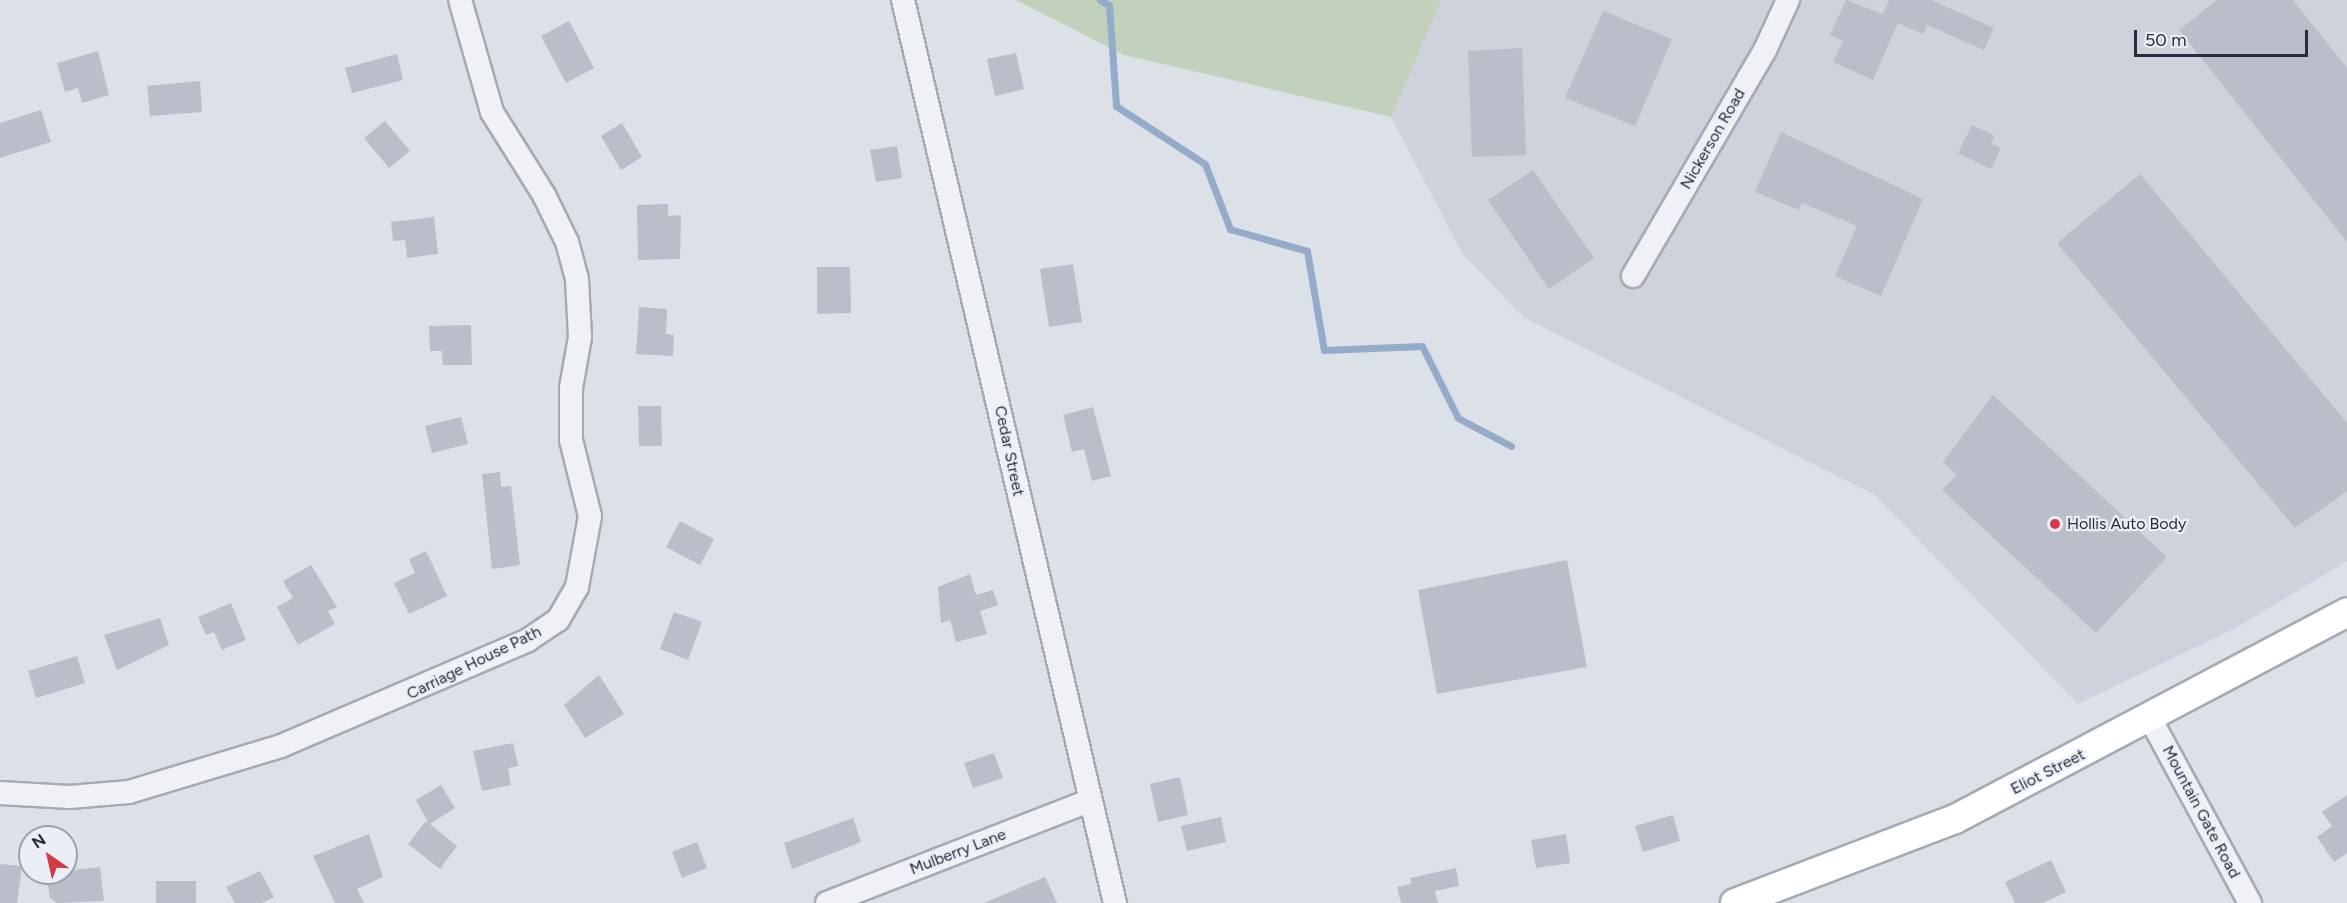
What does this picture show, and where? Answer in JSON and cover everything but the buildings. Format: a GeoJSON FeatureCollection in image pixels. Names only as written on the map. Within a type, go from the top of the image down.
{"type":"FeatureCollection","features":[{"type":"Feature","properties":{"kind":"main road","name":"Eliot Street"},"geometry":{"type":"LineString","coordinates":[[1735,903],[1955,819],[2151,720],[2347,612]]}},
{"type":"Feature","properties":{"kind":"street","name":"Carriage House Path"},"geometry":{"type":"LineString","coordinates":[[0,793],[70,797],[129,792],[281,746],[528,640],[558,620],[577,587],[590,516],[571,440],[571,388],[580,337],[577,279],[567,242],[544,195],[492,112],[460,0]]}},
{"type":"Feature","properties":{"kind":"street","name":"Cedar Street"},"geometry":{"type":"LineString","coordinates":[[903,0],[1114,903]]}},
{"type":"Feature","properties":{"kind":"street","name":"Nickerson Road"},"geometry":{"type":"LineString","coordinates":[[1633,276],[1765,50],[1788,0]]}},
{"type":"Feature","properties":{"kind":"street","name":"Mountain Gate Road"},"geometry":{"type":"LineString","coordinates":[[2151,720],[2250,903]]}},
{"type":"Feature","properties":{"kind":"street","name":"Mulberry Lane"},"geometry":{"type":"LineString","coordinates":[[827,903],[1089,801]]}},
{"type":"Feature","properties":{"kind":"shaded area"},"geometry":{"type":"Polygon","coordinates":[[[1440,0],[2347,0],[2347,561],[2239,626],[2078,704],[1875,495],[1523,317],[1462,253],[1391,117],[1440,0]]]}},
{"type":"Feature","properties":{"kind":"green space"},"geometry":{"type":"Polygon","coordinates":[[[1016,0],[1441,0],[1391,117],[1124,55],[1016,0]]]}},
{"type":"Feature","properties":{"kind":"waterway"},"geometry":{"type":"LineString","coordinates":[[1100,0],[1109,5],[1116,106],[1205,164],[1230,229],[1307,251],[1324,350],[1422,346],[1458,418],[1511,446]]}},
{"type":"Feature","properties":{"kind":"place","name":"Hollis Auto Body"},"geometry":{"type":"Point","coordinates":[2055,524]}}]}
